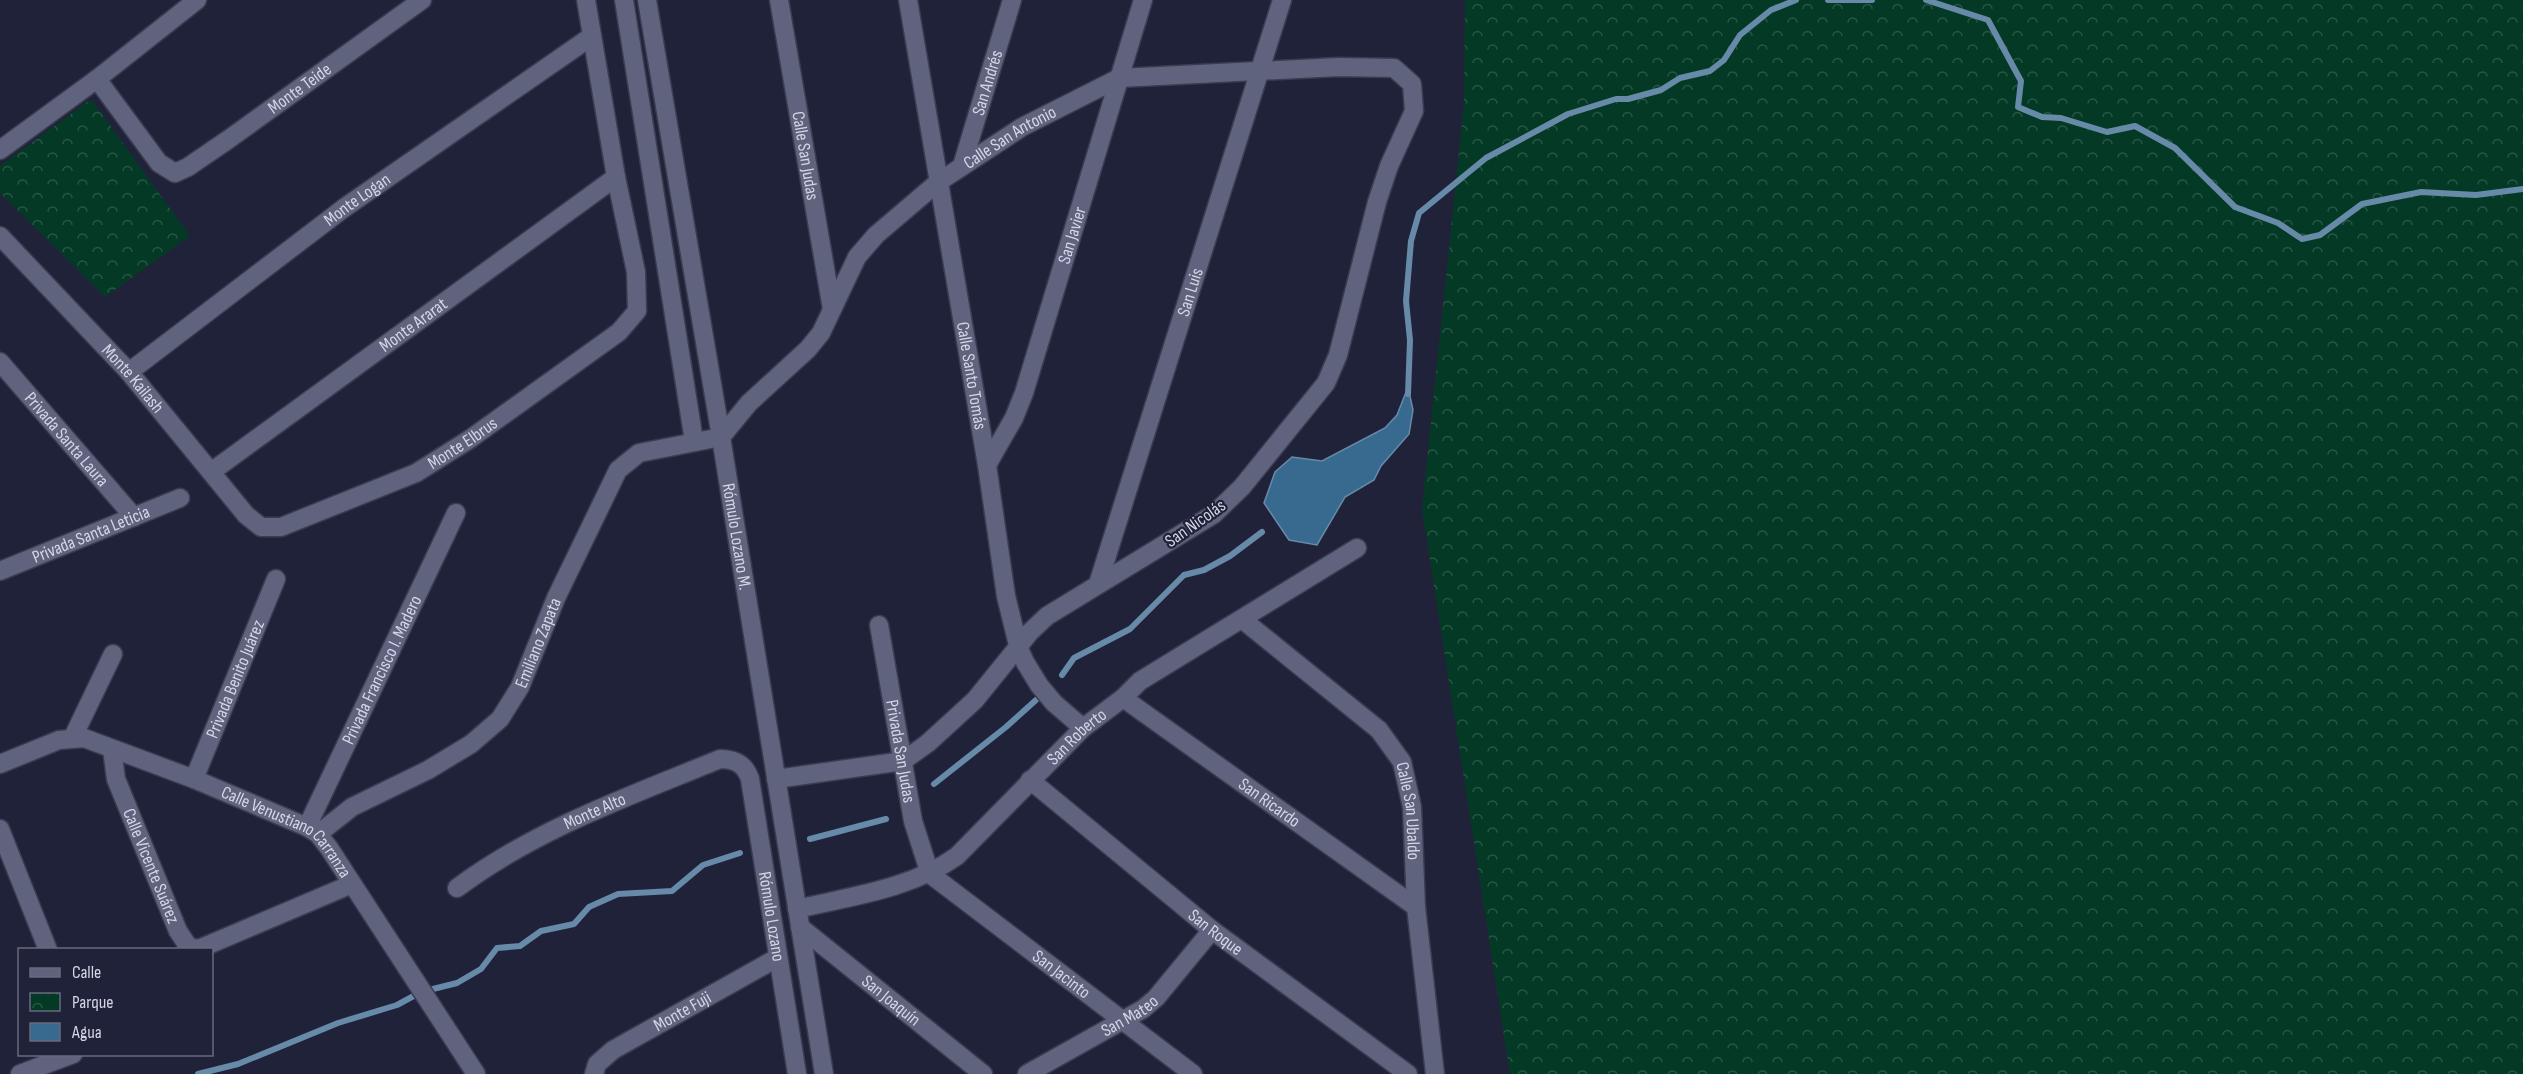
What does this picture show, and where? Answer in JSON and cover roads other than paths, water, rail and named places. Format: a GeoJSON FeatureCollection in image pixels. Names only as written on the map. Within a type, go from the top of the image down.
{"type":"FeatureCollection","features":[{"type":"Feature","properties":{"kind":"street"},"geometry":{"type":"LineString","coordinates":[[0,150],[97,79],[197,0]]}},
{"type":"Feature","properties":{"kind":"street","name":"Monte Teide"},"geometry":{"type":"LineString","coordinates":[[97,79],[159,163],[175,173],[188,167],[229,139],[422,0]]}},
{"type":"Feature","properties":{"kind":"street"},"geometry":{"type":"LineString","coordinates":[[586,0],[616,177]]}},
{"type":"Feature","properties":{"kind":"street"},"geometry":{"type":"LineString","coordinates":[[624,0],[694,441]]}},
{"type":"Feature","properties":{"kind":"street","name":"Rómulo Lozano M."},"geometry":{"type":"LineString","coordinates":[[647,0],[721,437],[824,1074]]}},
{"type":"Feature","properties":{"kind":"street","name":"Calle San Judas"},"geometry":{"type":"LineString","coordinates":[[779,0],[832,309]]}},
{"type":"Feature","properties":{"kind":"street","name":"Calle Santo Tomás"},"geometry":{"type":"LineString","coordinates":[[908,0],[987,465],[1006,596],[1019,649],[1039,685],[1067,717],[1083,728]]}},
{"type":"Feature","properties":{"kind":"street","name":"San Andrés"},"geometry":{"type":"LineString","coordinates":[[962,166],[1012,0]]}},
{"type":"Feature","properties":{"kind":"street","name":"San Javier"},"geometry":{"type":"LineString","coordinates":[[987,465],[1014,418],[1024,393],[1143,0]]}},
{"type":"Feature","properties":{"kind":"street","name":"San Luis"},"geometry":{"type":"LineString","coordinates":[[1098,584],[1282,0]]}},
{"type":"Feature","properties":{"kind":"street","name":"Monte Logan"},"geometry":{"type":"LineString","coordinates":[[129,372],[344,208],[592,36]]}},
{"type":"Feature","properties":{"kind":"street","name":"Calle San Antonio"},"geometry":{"type":"LineString","coordinates":[[721,437],[749,404],[808,349],[821,333],[857,257],[904,209],[962,166],[1022,127],[1119,78],[1383,67],[1394,68],[1412,84]]}},
{"type":"Feature","properties":{"kind":"street","name":"San Nicolás"},"geometry":{"type":"LineString","coordinates":[[776,779],[903,760],[952,723],[1019,649],[1030,632],[1047,616],[1214,514],[1242,487],[1326,383],[1338,356],[1377,202],[1389,166],[1414,111],[1412,84]]}},
{"type":"Feature","properties":{"kind":"street","name":"Monte Elbrus"},"geometry":{"type":"LineString","coordinates":[[261,527],[271,528],[291,524],[437,462],[619,332],[637,311],[636,272],[616,177]]}},
{"type":"Feature","properties":{"kind":"street","name":"Monte Ararat"},"geometry":{"type":"LineString","coordinates":[[211,472],[522,243],[616,177]]}},
{"type":"Feature","properties":{"kind":"street","name":"Monte Kailash"},"geometry":{"type":"LineString","coordinates":[[0,236],[129,372],[246,515],[261,527]]}},
{"type":"Feature","properties":{"kind":"street","name":"Privada Santa Laura"},"geometry":{"type":"LineString","coordinates":[[0,362],[134,517]]}},
{"type":"Feature","properties":{"kind":"street","name":"Emiliano Zapata"},"geometry":{"type":"LineString","coordinates":[[312,831],[352,807],[428,771],[487,732],[509,706],[520,687],[556,598],[618,470],[639,453],[721,437]]}},
{"type":"Feature","properties":{"kind":"street","name":"Privada Santa Leticia"},"geometry":{"type":"LineString","coordinates":[[2,567],[180,498]]}},
{"type":"Feature","properties":{"kind":"street","name":"Privada Francisco I. Madero"},"geometry":{"type":"LineString","coordinates":[[312,831],[456,513]]}},
{"type":"Feature","properties":{"kind":"street","name":"San Roberto"},"geometry":{"type":"LineString","coordinates":[[797,909],[906,883],[930,874],[957,856],[1083,728],[1123,698],[1140,681],[1243,620],[1357,548]]}},
{"type":"Feature","properties":{"kind":"street","name":"Privada Benito Juárez"},"geometry":{"type":"LineString","coordinates":[[194,779],[276,579]]}},
{"type":"Feature","properties":{"kind":"street","name":"Calle San Ubaldo"},"geometry":{"type":"LineString","coordinates":[[1243,620],[1379,730],[1402,762],[1412,807],[1416,908],[1435,1074]]}},
{"type":"Feature","properties":{"kind":"street","name":"Privada San Judas"},"geometry":{"type":"LineString","coordinates":[[879,625],[913,821],[930,874]]}},
{"type":"Feature","properties":{"kind":"street"},"geometry":{"type":"LineString","coordinates":[[0,764],[73,737],[113,654]]}},
{"type":"Feature","properties":{"kind":"street","name":"San Ricardo"},"geometry":{"type":"LineString","coordinates":[[1123,698],[1416,908]]}},
{"type":"Feature","properties":{"kind":"street","name":"Calle Venustiano Carranza"},"geometry":{"type":"LineString","coordinates":[[73,737],[96,741],[194,779],[312,831],[352,884],[476,1074]]}},
{"type":"Feature","properties":{"kind":"street","name":"Calle Vicente Suárez"},"geometry":{"type":"LineString","coordinates":[[112,749],[116,779],[178,931],[189,948]]}},
{"type":"Feature","properties":{"kind":"street","name":"Monte Alto"},"geometry":{"type":"LineString","coordinates":[[457,888],[489,864],[532,839],[720,759],[731,759],[740,764]]}},
{"type":"Feature","properties":{"kind":"street","name":"Rómulo Lozano"},"geometry":{"type":"LineString","coordinates":[[740,764],[750,779],[797,1074]]}},
{"type":"Feature","properties":{"kind":"street","name":"San Roque"},"geometry":{"type":"LineString","coordinates":[[1030,780],[1212,930],[1408,1074]]}},
{"type":"Feature","properties":{"kind":"street"},"geometry":{"type":"LineString","coordinates":[[0,829],[47,948]]}},
{"type":"Feature","properties":{"kind":"street","name":"San Jacinto"},"geometry":{"type":"LineString","coordinates":[[930,874],[1193,1074]]}},
{"type":"Feature","properties":{"kind":"street","name":"Calle Vicente Suárez"},"geometry":{"type":"LineString","coordinates":[[201,948],[352,884]]}},
{"type":"Feature","properties":{"kind":"street","name":"San Joaquín"},"geometry":{"type":"LineString","coordinates":[[800,927],[983,1074]]}},
{"type":"Feature","properties":{"kind":"street","name":"San Mateo"},"geometry":{"type":"LineString","coordinates":[[1027,1074],[1143,1010],[1156,998],[1212,930]]}},
{"type":"Feature","properties":{"kind":"street","name":"Monte Fuji"},"geometry":{"type":"LineString","coordinates":[[594,1073],[613,1050],[777,958]]}},
{"type":"Feature","properties":{"kind":"street"},"geometry":{"type":"LineString","coordinates":[[20,1074],[68,1056]]}},
{"type":"Feature","properties":{"kind":"water"},"geometry":{"type":"Polygon","coordinates":[[[1408,387],[1413,410],[1409,434],[1381,466],[1374,480],[1345,497],[1317,545],[1289,540],[1264,503],[1275,472],[1292,457],[1322,461],[1385,428],[1397,415],[1408,387]]]}},
{"type":"Feature","properties":{"kind":"waterway"},"geometry":{"type":"LineString","coordinates":[[1408,394],[1410,340],[1406,301],[1411,241],[1419,213],[1486,158],[1568,114],[1616,99],[1628,99],[1661,90],[1680,78],[1710,71],[1724,60],[1740,35],[1771,10],[1796,0]]}},
{"type":"Feature","properties":{"kind":"waterway"},"geometry":{"type":"LineString","coordinates":[[1828,0],[1872,0]]}},
{"type":"Feature","properties":{"kind":"waterway"},"geometry":{"type":"LineString","coordinates":[[1926,0],[1988,20],[2021,81],[2018,107],[2042,117],[2061,118],[2107,132],[2135,126],[2175,148],[2235,207],[2278,223],[2302,239],[2320,235],[2362,204],[2421,192],[2476,195],[2523,189]]}},
{"type":"Feature","properties":{"kind":"waterway"},"geometry":{"type":"LineString","coordinates":[[1062,675],[1074,658],[1130,629],[1184,575],[1204,570],[1230,556],[1262,532]]}},
{"type":"Feature","properties":{"kind":"waterway"},"geometry":{"type":"LineString","coordinates":[[934,784],[1036,700]]}},
{"type":"Feature","properties":{"kind":"waterway"},"geometry":{"type":"LineString","coordinates":[[810,839],[886,819]]}},
{"type":"Feature","properties":{"kind":"waterway"},"geometry":{"type":"LineString","coordinates":[[198,1074],[238,1064],[338,1023],[397,1005],[421,992],[457,983],[481,969],[497,948],[520,946],[541,931],[574,924],[589,907],[618,894],[672,891],[703,865],[740,853]]}}]}
